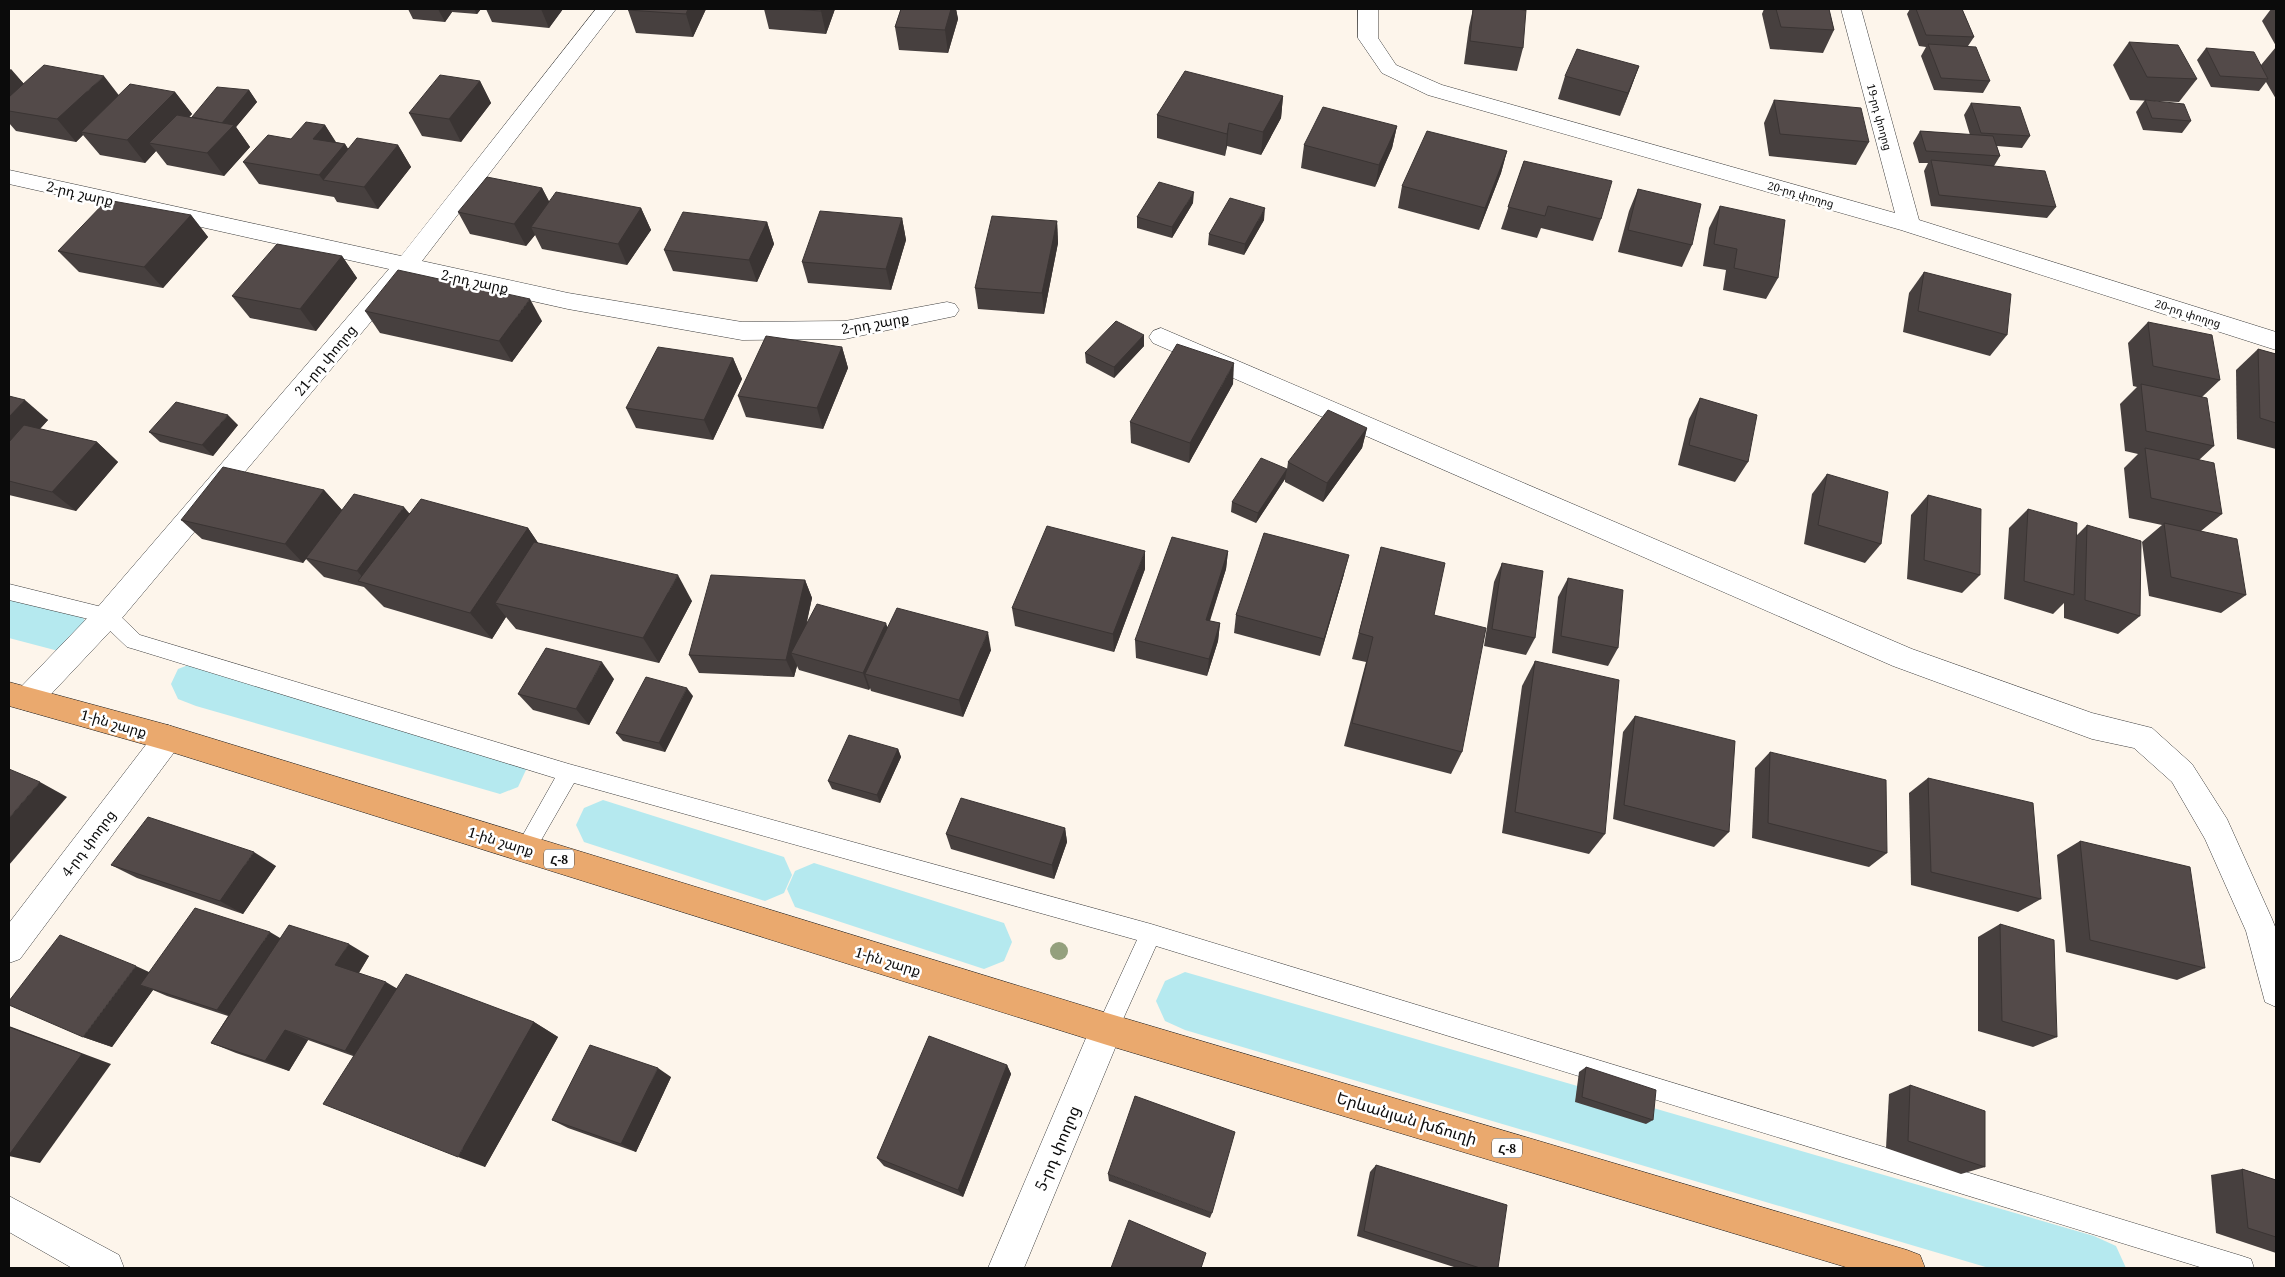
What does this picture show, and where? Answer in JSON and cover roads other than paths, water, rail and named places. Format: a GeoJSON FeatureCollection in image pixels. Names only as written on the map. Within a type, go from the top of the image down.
{"type":"FeatureCollection","features":[{"type":"Feature","properties":{"kind":"main road","name":"1-ին շարք"},"geometry":{"type":"LineString","coordinates":[[19,697],[168,738],[1107,1028]]}},
{"type":"Feature","properties":{"kind":"main road","name":"Երևանյան խճուղի"},"geometry":{"type":"LineString","coordinates":[[1107,1028],[1907,1268]]}},
{"type":"Feature","properties":{"kind":"street","name":"21-րդ փողոց"},"geometry":{"type":"LineString","coordinates":[[19,697],[107,616],[406,265],[606,9]]}},
{"type":"Feature","properties":{"kind":"street","name":"20-րդ փողոց"},"geometry":{"type":"LineString","coordinates":[[1368,9],[1368,38],[1389,69],[1435,90],[1909,225],[2276,341]]}},
{"type":"Feature","properties":{"kind":"street","name":"19-րդ փողոց"},"geometry":{"type":"LineString","coordinates":[[1851,9],[1909,225]]}},
{"type":"Feature","properties":{"kind":"street","name":"2-րդ շարք"},"geometry":{"type":"LineString","coordinates":[[9,177],[568,301],[742,331],[845,330],[947,310]]}},
{"type":"Feature","properties":{"kind":"street"},"geometry":{"type":"LineString","coordinates":[[1162,337],[1903,658],[2092,726],[2142,736],[2182,773],[2216,829],[2261,930],[2276,991]]}},
{"type":"Feature","properties":{"kind":"street","name":"4-րդ փողոց"},"geometry":{"type":"LineString","coordinates":[[9,948],[168,738]]}},
{"type":"Feature","properties":{"kind":"street","name":"5-րդ փողոց"},"geometry":{"type":"LineString","coordinates":[[1006,1268],[1107,1028]]}},
{"type":"Feature","properties":{"kind":"street"},"geometry":{"type":"LineString","coordinates":[[9,1213],[106,1268]]}},
{"type":"Feature","properties":{"kind":"lane"},"geometry":{"type":"LineString","coordinates":[[9,592],[107,616],[134,641],[569,773],[1151,934],[2242,1268]]}},
{"type":"Feature","properties":{"kind":"lane"},"geometry":{"type":"LineString","coordinates":[[525,849],[569,773]]}},
{"type":"Feature","properties":{"kind":"lane"},"geometry":{"type":"LineString","coordinates":[[1107,1028],[1151,934]]}},
{"type":"Feature","properties":{"kind":"waterway"},"geometry":{"type":"LineString","coordinates":[[9,618],[66,632]]}},
{"type":"Feature","properties":{"kind":"waterway"},"geometry":{"type":"LineString","coordinates":[[196,684],[500,770]]}},
{"type":"Feature","properties":{"kind":"waterway"},"geometry":{"type":"LineString","coordinates":[[603,825],[765,875]]}},
{"type":"Feature","properties":{"kind":"waterway"},"geometry":{"type":"LineString","coordinates":[[814,889],[984,942]]}},
{"type":"Feature","properties":{"kind":"waterway"},"geometry":{"type":"LineString","coordinates":[[1185,1001],[2094,1268]]}}]}
